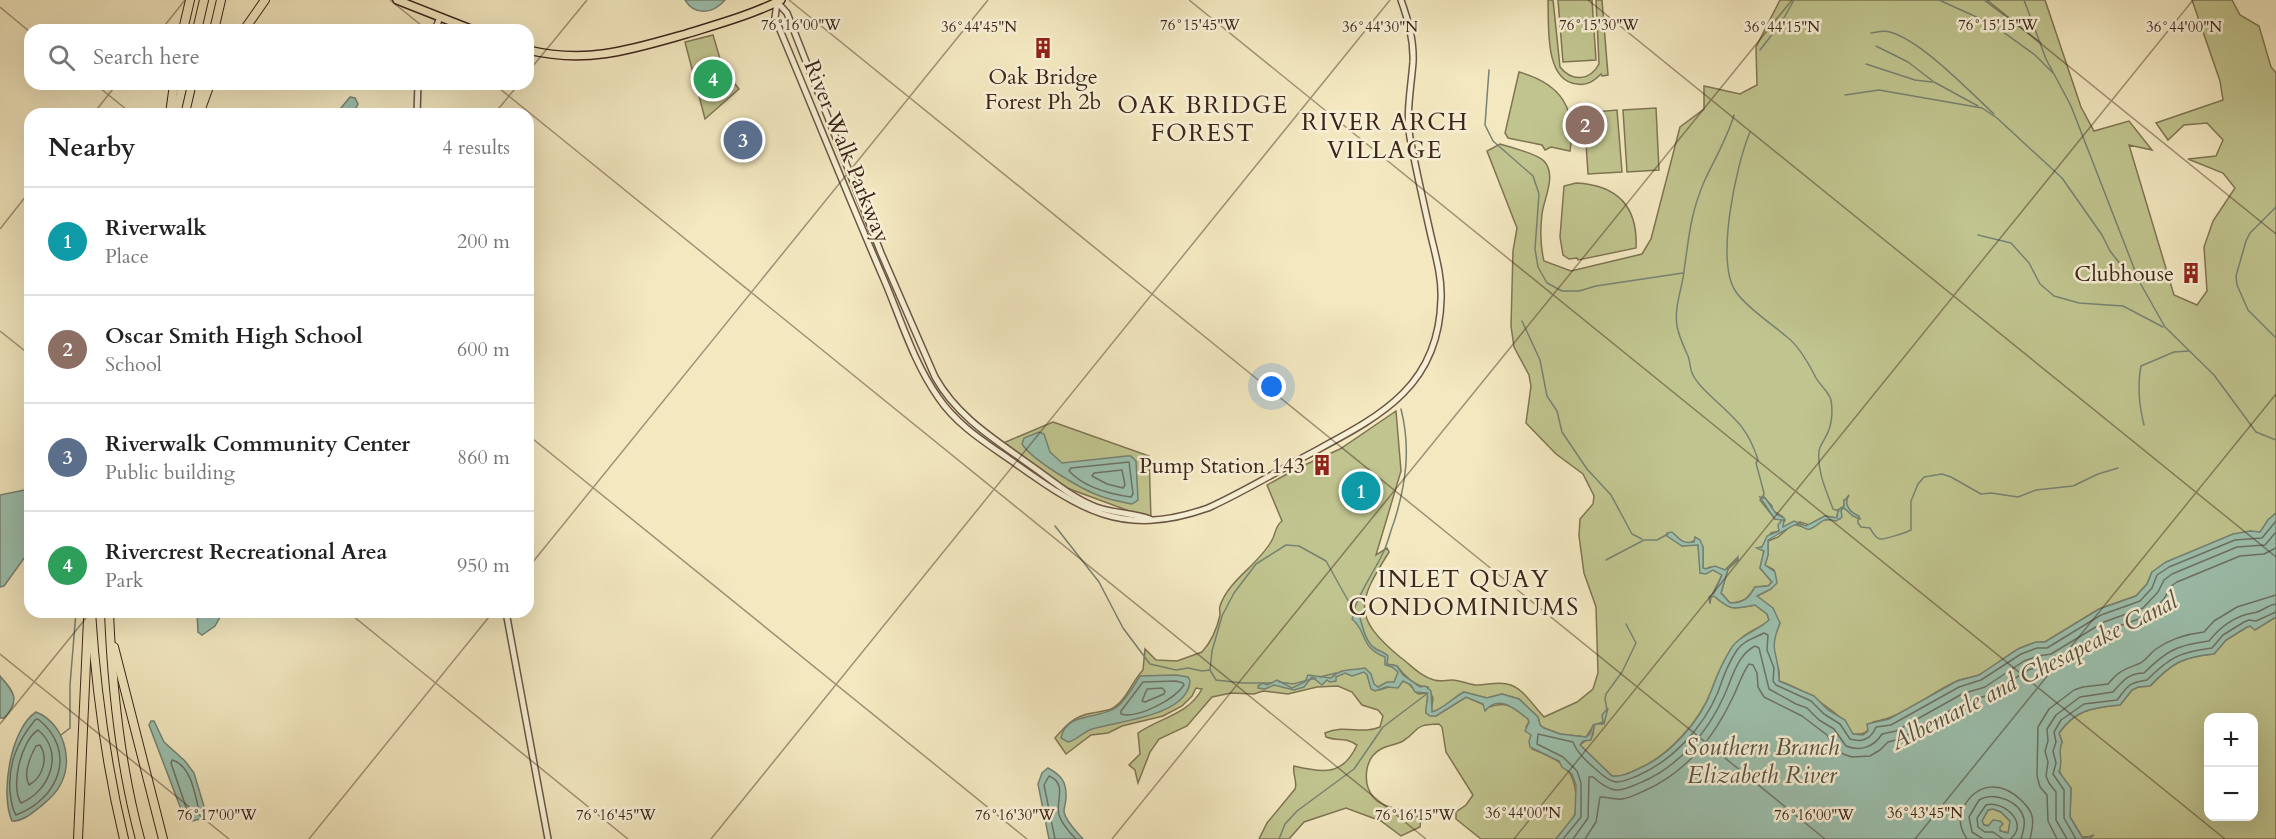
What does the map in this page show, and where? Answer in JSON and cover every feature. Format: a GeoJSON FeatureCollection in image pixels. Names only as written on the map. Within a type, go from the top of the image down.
{"type":"FeatureCollection","features":[{"type":"Feature","properties":{"kind":"highway"},"geometry":{"type":"LineString","coordinates":[[184,24],[190,0]]}},
{"type":"Feature","properties":{"kind":"highway"},"geometry":{"type":"LineString","coordinates":[[198,24],[204,0]]}},
{"type":"Feature","properties":{"kind":"highway"},"geometry":{"type":"LineString","coordinates":[[215,24],[221,0]]}},
{"type":"Feature","properties":{"kind":"highway"},"geometry":{"type":"LineString","coordinates":[[248,24],[265,0]]}},
{"type":"Feature","properties":{"kind":"highway"},"geometry":{"type":"LineString","coordinates":[[171,108],[173,90]]}},
{"type":"Feature","properties":{"kind":"highway"},"geometry":{"type":"LineString","coordinates":[[177,108],[182,90]]}},
{"type":"Feature","properties":{"kind":"highway"},"geometry":{"type":"LineString","coordinates":[[195,108],[200,90]]}},
{"type":"Feature","properties":{"kind":"highway"},"geometry":{"type":"LineString","coordinates":[[201,108],[208,90]]}},
{"type":"Feature","properties":{"kind":"highway"},"geometry":{"type":"LineString","coordinates":[[90,618],[102,728],[124,838]]}},
{"type":"Feature","properties":{"kind":"highway"},"geometry":{"type":"LineString","coordinates":[[78,839],[90,618]]}},
{"type":"Feature","properties":{"kind":"highway"},"geometry":{"type":"LineString","coordinates":[[109,618],[117,721],[140,836]]}},
{"type":"Feature","properties":{"kind":"highway"},"geometry":{"type":"LineString","coordinates":[[109,625],[163,839]]}},
{"type":"Feature","properties":{"kind":"main road"},"geometry":{"type":"LineString","coordinates":[[397,0],[458,24]]}},
{"type":"Feature","properties":{"kind":"main road"},"geometry":{"type":"LineString","coordinates":[[534,51],[580,57],[613,54],[724,22],[779,1]]}},
{"type":"Feature","properties":{"kind":"street","name":"River Walk Parkway"},"geometry":{"type":"LineString","coordinates":[[779,1],[775,18],[924,374],[939,399],[963,426],[1067,500],[1110,517],[1141,521],[1183,516],[1218,504],[1371,421],[1389,408],[1409,388],[1425,364],[1438,327],[1441,303],[1440,282],[1410,137],[1408,112],[1413,51],[1410,30],[1401,0]]}},
{"type":"Feature","properties":{"kind":"street","name":"River Walk Parkway"},"geometry":{"type":"LineString","coordinates":[[779,1],[787,13],[881,253],[943,392],[975,426],[1065,490],[1103,509],[1151,519]]}},
{"type":"Feature","properties":{"kind":"street"},"geometry":{"type":"LineString","coordinates":[[437,24],[440,17]]}},
{"type":"Feature","properties":{"kind":"street"},"geometry":{"type":"LineString","coordinates":[[417,108],[418,90]]}},
{"type":"Feature","properties":{"kind":"street"},"geometry":{"type":"LineString","coordinates":[[507,618],[548,839]]}},
{"type":"Feature","properties":{"kind":"green space"},"geometry":{"type":"Polygon","coordinates":[[[1548,0],[1553,0],[1560,67],[1570,75],[1581,78],[1591,74],[1599,64],[1596,0],[1602,0],[1608,75],[1602,76],[1601,74],[1590,82],[1577,84],[1566,81],[1559,73],[1550,50],[1548,0]]]}},
{"type":"Feature","properties":{"kind":"green space"},"geometry":{"type":"Polygon","coordinates":[[[1558,0],[1592,0],[1596,60],[1563,62],[1558,0]]]}},
{"type":"Feature","properties":{"kind":"green space"},"geometry":{"type":"Polygon","coordinates":[[[1780,0],[2045,0],[2081,107],[2094,131],[2129,121],[2152,150],[2129,145],[2174,295],[2197,305],[2207,291],[2204,247],[2213,221],[2235,188],[2223,173],[2188,159],[2216,156],[2223,140],[2207,123],[2184,125],[2168,140],[2156,123],[2223,100],[2220,81],[2192,0],[2232,0],[2240,15],[2259,26],[2271,67],[2276,73],[2276,513],[2268,520],[2260,533],[2250,531],[2152,572],[2147,584],[2136,596],[2099,609],[2045,642],[2026,645],[1979,675],[1946,686],[1896,715],[1873,722],[1866,732],[1853,734],[1844,720],[1820,702],[1779,681],[1773,648],[1780,623],[1757,596],[1771,589],[1774,570],[1765,565],[1768,541],[1778,537],[1793,524],[1783,527],[1785,520],[1773,511],[1772,506],[1763,496],[1760,500],[1775,519],[1782,519],[1779,531],[1771,533],[1762,547],[1758,548],[1764,551],[1760,568],[1772,582],[1768,586],[1755,587],[1742,601],[1730,603],[1721,593],[1728,569],[1738,560],[1737,558],[1725,570],[1710,567],[1706,569],[1703,568],[1703,547],[1695,540],[1686,543],[1674,534],[1670,536],[1682,546],[1698,544],[1701,573],[1713,569],[1722,575],[1711,597],[1714,596],[1733,608],[1755,605],[1767,614],[1769,620],[1745,635],[1735,646],[1720,670],[1700,713],[1682,736],[1650,763],[1619,776],[1612,776],[1580,745],[1593,735],[1594,725],[1586,737],[1560,734],[1540,725],[1538,717],[1519,699],[1502,694],[1487,698],[1464,692],[1431,712],[1433,698],[1428,687],[1415,683],[1397,666],[1392,665],[1418,694],[1428,693],[1426,713],[1436,716],[1466,697],[1489,707],[1501,704],[1510,706],[1528,719],[1526,727],[1532,735],[1532,749],[1550,756],[1563,766],[1572,778],[1575,787],[1575,814],[1556,839],[1481,839],[1456,819],[1456,812],[1466,805],[1473,795],[1446,752],[1442,727],[1439,724],[1420,727],[1403,741],[1381,749],[1375,753],[1368,765],[1366,779],[1374,798],[1378,802],[1421,818],[1420,827],[1401,836],[1381,821],[1346,808],[1304,822],[1289,839],[1259,839],[1267,823],[1295,789],[1294,766],[1323,771],[1331,770],[1345,762],[1357,745],[1326,737],[1325,733],[1340,729],[1366,730],[1380,727],[1383,716],[1378,710],[1362,705],[1352,692],[1338,686],[1317,687],[1288,694],[1263,691],[1254,694],[1231,693],[1212,697],[1187,726],[1159,739],[1150,752],[1138,783],[1135,770],[1129,765],[1140,754],[1138,733],[1182,710],[1196,698],[1202,689],[1196,688],[1182,706],[1163,716],[1122,726],[1108,733],[1091,735],[1066,754],[1055,738],[1075,719],[1086,714],[1111,709],[1121,702],[1143,670],[1145,649],[1156,660],[1177,661],[1202,652],[1211,640],[1224,596],[1260,557],[1282,521],[1267,485],[1340,449],[1396,411],[1401,471],[1376,555],[1387,548],[1389,552],[1371,584],[1364,608],[1373,630],[1384,643],[1424,676],[1436,681],[1455,680],[1475,685],[1499,683],[1513,686],[1523,693],[1544,717],[1577,702],[1593,689],[1598,673],[1596,607],[1584,573],[1579,536],[1580,519],[1593,504],[1594,496],[1583,474],[1556,454],[1526,423],[1531,386],[1529,375],[1514,347],[1511,326],[1513,251],[1517,228],[1487,151],[1500,144],[1536,156],[1548,167],[1550,180],[1541,226],[1544,261],[1571,271],[1642,254],[1651,239],[1680,127],[1704,109],[1704,86],[1740,94],[1757,85],[1756,47],[1780,0]],[[1844,501],[1844,506],[1838,510],[1837,518],[1825,516],[1809,525],[1800,522],[1793,524],[1810,529],[1822,520],[1840,519],[1841,510],[1844,508],[1851,513],[1844,501]]]}},
{"type":"Feature","properties":{"kind":"green space"},"geometry":{"type":"Polygon","coordinates":[[[713,35],[723,69],[739,89],[705,119],[685,42],[713,35]]]}},
{"type":"Feature","properties":{"kind":"green space"},"geometry":{"type":"Polygon","coordinates":[[[1519,72],[1546,83],[1563,100],[1571,122],[1570,151],[1551,147],[1545,150],[1542,145],[1508,138],[1505,133],[1519,72]]]}},
{"type":"Feature","properties":{"kind":"green space"},"geometry":{"type":"Polygon","coordinates":[[[1656,108],[1659,170],[1627,172],[1623,110],[1656,108]]]}},
{"type":"Feature","properties":{"kind":"green space"},"geometry":{"type":"Polygon","coordinates":[[[1617,110],[1622,172],[1588,174],[1584,113],[1617,110]]]}},
{"type":"Feature","properties":{"kind":"green space"},"geometry":{"type":"Polygon","coordinates":[[[1576,183],[1603,188],[1622,201],[1633,221],[1636,248],[1578,260],[1577,258],[1569,259],[1563,255],[1560,237],[1564,186],[1576,183]]]}},
{"type":"Feature","properties":{"kind":"green space"},"geometry":{"type":"Polygon","coordinates":[[[1053,422],[1149,456],[1151,519],[1067,488],[1001,444],[1053,422]]]}},
{"type":"Feature","properties":{"kind":"green space"},"geometry":{"type":"Polygon","coordinates":[[[2276,617],[2276,839],[2089,839],[2091,837],[2082,837],[2070,817],[2071,788],[2058,767],[2062,742],[2059,733],[2065,725],[2086,711],[2120,705],[2132,690],[2150,686],[2178,662],[2214,654],[2226,640],[2250,626],[2255,629],[2276,617]]]}},
{"type":"Feature","properties":{"kind":"green space"},"geometry":{"type":"Polygon","coordinates":[[[1988,810],[2001,812],[2010,821],[2009,833],[2000,831],[1999,827],[1984,825],[1982,821],[1988,810]]]}},
{"type":"Feature","properties":{"kind":"water"},"geometry":{"type":"Polygon","coordinates":[[[685,0],[725,0],[715,8],[699,11],[685,0]]]}},
{"type":"Feature","properties":{"kind":"water"},"geometry":{"type":"Polygon","coordinates":[[[350,97],[355,98],[358,104],[356,108],[341,108],[350,97]]]}},
{"type":"Feature","properties":{"kind":"water"},"geometry":{"type":"Polygon","coordinates":[[[1039,432],[1044,434],[1050,452],[1062,463],[1131,456],[1136,461],[1138,500],[1132,504],[1100,496],[1047,466],[1022,444],[1024,438],[1039,432]]]}},
{"type":"Feature","properties":{"kind":"water"},"geometry":{"type":"Polygon","coordinates":[[[24,490],[24,558],[4,586],[0,587],[0,495],[24,490]]]}},
{"type":"Feature","properties":{"kind":"water","name":"Southern Branch Elizabeth River"},"geometry":{"type":"Polygon","coordinates":[[[1849,495],[1848,508],[1859,516],[1860,519],[1844,508],[1841,510],[1842,517],[1836,521],[1824,520],[1808,529],[1797,524],[1768,540],[1765,565],[1775,572],[1777,583],[1757,596],[1773,608],[1780,623],[1774,641],[1779,681],[1814,696],[1828,710],[1845,720],[1853,734],[1863,735],[1868,731],[1867,724],[1889,719],[1957,681],[1979,675],[2018,649],[2036,642],[2045,642],[2099,609],[2136,596],[2147,584],[2152,572],[2166,562],[2233,534],[2260,532],[2276,513],[2276,617],[2255,630],[2250,626],[2247,627],[2226,640],[2214,654],[2178,662],[2150,686],[2132,690],[2120,705],[2093,709],[2079,714],[2059,733],[2062,742],[2059,772],[2071,788],[2070,817],[2082,837],[2094,835],[2089,839],[1556,839],[1575,815],[1576,785],[1572,774],[1562,767],[1559,761],[1530,747],[1531,735],[1525,731],[1528,719],[1507,705],[1496,704],[1485,711],[1483,704],[1466,697],[1436,716],[1430,716],[1426,713],[1427,693],[1415,692],[1411,685],[1403,681],[1398,688],[1386,687],[1375,691],[1371,689],[1364,672],[1352,676],[1345,673],[1336,677],[1336,681],[1327,680],[1322,685],[1312,677],[1304,687],[1294,690],[1274,685],[1265,689],[1258,688],[1258,686],[1277,680],[1292,688],[1305,682],[1308,675],[1331,678],[1343,671],[1365,668],[1378,687],[1387,682],[1394,682],[1398,672],[1385,665],[1385,657],[1371,649],[1352,619],[1354,614],[1359,614],[1372,646],[1388,656],[1387,664],[1397,666],[1403,675],[1420,687],[1425,686],[1431,691],[1432,712],[1464,692],[1487,698],[1502,694],[1519,699],[1538,717],[1540,725],[1560,734],[1586,737],[1590,734],[1595,724],[1591,740],[1583,741],[1580,745],[1612,776],[1625,774],[1650,763],[1661,756],[1692,725],[1707,701],[1720,668],[1732,647],[1769,620],[1767,614],[1755,605],[1733,608],[1714,596],[1711,597],[1710,604],[1709,597],[1714,593],[1722,575],[1713,570],[1706,574],[1700,573],[1698,545],[1682,546],[1667,536],[1667,533],[1672,532],[1683,542],[1694,542],[1695,537],[1700,540],[1703,547],[1703,568],[1706,569],[1715,566],[1725,570],[1738,557],[1738,560],[1728,569],[1721,593],[1730,603],[1742,601],[1755,587],[1768,586],[1772,582],[1760,568],[1764,551],[1757,548],[1762,547],[1767,536],[1779,531],[1778,525],[1782,520],[1775,519],[1760,497],[1765,498],[1777,515],[1784,518],[1783,527],[1794,521],[1806,526],[1825,516],[1837,518],[1838,510],[1844,506],[1844,501],[1849,495]],[[1988,810],[1982,821],[1988,826],[1993,820],[2000,821],[2003,824],[2000,831],[2008,833],[2010,821],[2001,812],[1988,810]]]}},
{"type":"Feature","properties":{"kind":"water"},"geometry":{"type":"Polygon","coordinates":[[[197,618],[220,618],[215,626],[202,635],[198,632],[197,618]]]}},
{"type":"Feature","properties":{"kind":"water"},"geometry":{"type":"Polygon","coordinates":[[[0,676],[14,696],[13,706],[4,718],[0,718],[0,676]]]}},
{"type":"Feature","properties":{"kind":"water"},"geometry":{"type":"Polygon","coordinates":[[[1140,676],[1188,677],[1190,681],[1186,693],[1178,702],[1150,715],[1092,729],[1068,742],[1061,738],[1064,729],[1076,720],[1117,707],[1127,697],[1140,676]]]}},
{"type":"Feature","properties":{"kind":"water"},"geometry":{"type":"Polygon","coordinates":[[[1608,708],[1604,724],[1596,724],[1603,722],[1602,715],[1608,708]]]}},
{"type":"Feature","properties":{"kind":"water"},"geometry":{"type":"Polygon","coordinates":[[[36,712],[46,717],[60,734],[66,755],[64,777],[57,790],[45,802],[27,817],[12,821],[7,795],[10,763],[20,733],[27,720],[36,712]]]}},
{"type":"Feature","properties":{"kind":"water"},"geometry":{"type":"Polygon","coordinates":[[[151,721],[154,721],[164,742],[185,761],[194,773],[206,813],[205,818],[192,821],[184,817],[149,725],[151,721]]]}},
{"type":"Feature","properties":{"kind":"water"},"geometry":{"type":"Polygon","coordinates":[[[1048,768],[1060,776],[1064,783],[1065,816],[1083,839],[1049,839],[1038,784],[1042,773],[1048,768]]]}},
{"type":"Feature","properties":{"kind":"waterway"},"geometry":{"type":"LineString","coordinates":[[1760,50],[1781,23],[1794,0]]}},
{"type":"Feature","properties":{"kind":"waterway"},"geometry":{"type":"LineString","coordinates":[[1939,0],[1992,24],[2035,55],[2053,73]]}},
{"type":"Feature","properties":{"kind":"waterway"},"geometry":{"type":"LineString","coordinates":[[1984,0],[2041,43]]}},
{"type":"Feature","properties":{"kind":"waterway"},"geometry":{"type":"LineString","coordinates":[[2024,0],[2046,59],[2071,106],[2139,281],[2165,327],[2214,375],[2256,432],[2276,440]]}},
{"type":"Feature","properties":{"kind":"waterway"},"geometry":{"type":"LineString","coordinates":[[1871,33],[1890,32],[1916,45],[1945,68],[1994,114]]}},
{"type":"Feature","properties":{"kind":"waterway"},"geometry":{"type":"LineString","coordinates":[[1876,46],[1908,62],[1934,82],[1978,106]]}},
{"type":"Feature","properties":{"kind":"waterway"},"geometry":{"type":"LineString","coordinates":[[1866,64],[1915,80],[1932,82]]}},
{"type":"Feature","properties":{"kind":"waterway"},"geometry":{"type":"LineString","coordinates":[[1489,70],[1485,125],[1493,141],[1533,176],[1539,194],[1535,249],[1538,267],[1547,283],[1562,291],[1579,291],[1596,286],[1683,273]]}},
{"type":"Feature","properties":{"kind":"waterway"},"geometry":{"type":"LineString","coordinates":[[1845,95],[1879,90],[1982,108],[1997,118],[2062,178],[2102,235],[2110,251],[2121,265],[2139,281]]}},
{"type":"Feature","properties":{"kind":"waterway"},"geometry":{"type":"LineString","coordinates":[[1734,115],[1696,205],[1676,319],[1694,377],[1737,421],[1751,441],[1758,460],[1756,463],[1764,493],[1763,498]]}},
{"type":"Feature","properties":{"kind":"waterway"},"geometry":{"type":"LineString","coordinates":[[1750,132],[1739,167],[1730,213],[1727,259],[1730,278],[1736,292],[1746,304],[1796,345],[1830,397],[1831,423],[1820,448],[1819,466],[1833,509],[1839,511]]}},
{"type":"Feature","properties":{"kind":"waterway"},"geometry":{"type":"LineString","coordinates":[[2276,207],[2250,233],[2236,276],[2237,285],[2248,310],[2276,338]]}},
{"type":"Feature","properties":{"kind":"waterway"},"geometry":{"type":"LineString","coordinates":[[1978,235],[2011,243],[2029,263],[2040,284],[2054,296],[2079,303],[2123,306],[2163,327]]}},
{"type":"Feature","properties":{"kind":"waterway"},"geometry":{"type":"LineString","coordinates":[[1522,321],[1540,360],[1547,396],[1557,411],[1562,432],[1587,469],[1611,495],[1632,534],[1642,539]]}},
{"type":"Feature","properties":{"kind":"waterway"},"geometry":{"type":"LineString","coordinates":[[2144,425],[2139,396],[2141,366],[2174,352],[2189,351]]}},
{"type":"Feature","properties":{"kind":"waterway"},"geometry":{"type":"LineString","coordinates":[[1354,610],[1385,549],[1402,494],[1406,466],[1406,438],[1401,409]]}},
{"type":"Feature","properties":{"kind":"waterway"},"geometry":{"type":"LineString","coordinates":[[1858,518],[1861,527],[1870,528],[1880,539],[1911,530],[1911,501],[1918,484],[1924,477],[1942,474],[1981,494],[1991,493],[2018,497],[2036,490],[2073,486],[2098,474],[2118,468]]}},
{"type":"Feature","properties":{"kind":"waterway"},"geometry":{"type":"LineString","coordinates":[[1055,526],[1099,582],[1123,628],[1150,664],[1176,670],[1188,668],[1210,670]]}},
{"type":"Feature","properties":{"kind":"waterway"},"geometry":{"type":"LineString","coordinates":[[1606,560],[1644,540],[1657,540],[1668,534]]}},
{"type":"Feature","properties":{"kind":"waterway"},"geometry":{"type":"LineString","coordinates":[[1272,683],[1216,680],[1210,670],[1212,651],[1222,616],[1234,593],[1256,564],[1286,545],[1299,546],[1326,561],[1355,613]]}},
{"type":"Feature","properties":{"kind":"waterway"},"geometry":{"type":"LineString","coordinates":[[61,735],[70,728],[70,685],[76,618]]}},
{"type":"Feature","properties":{"kind":"waterway"},"geometry":{"type":"LineString","coordinates":[[1607,710],[1606,694],[1622,672],[1636,643],[1626,624]]}},
{"type":"Feature","properties":{"kind":"waterway"},"geometry":{"type":"LineString","coordinates":[[1320,677],[1336,673]]}},
{"type":"Feature","properties":{"kind":"waterway"},"geometry":{"type":"LineString","coordinates":[[1279,682],[1293,684],[1316,678]]}},
{"type":"Feature","properties":{"kind":"waterway"},"geometry":{"type":"LineString","coordinates":[[1379,690],[1389,687]]}},
{"type":"Feature","properties":{"kind":"waterway"},"geometry":{"type":"LineString","coordinates":[[1279,839],[1285,824],[1297,811],[1354,769],[1383,727],[1428,693]]}},
{"type":"Feature","properties":{"kind":"place","name":"Oak Bridge Forest Ph 2b"},"geometry":{"type":"Point","coordinates":[1043,48]}},
{"type":"Feature","properties":{"kind":"place","name":"Rivercrest Recreational Area"},"geometry":{"type":"Point","coordinates":[713,79]}},
{"type":"Feature","properties":{"kind":"place","name":"Oscar Smith High School"},"geometry":{"type":"Point","coordinates":[1585,125]}},
{"type":"Feature","properties":{"kind":"place","name":"Riverwalk Community Center"},"geometry":{"type":"Point","coordinates":[743,140]}},
{"type":"Feature","properties":{"kind":"place","name":"Clubhouse"},"geometry":{"type":"Point","coordinates":[2191,273]}},
{"type":"Feature","properties":{"kind":"place","name":"Pump Station 143"},"geometry":{"type":"Point","coordinates":[1322,465]}},
{"type":"Feature","properties":{"kind":"place","name":"Riverwalk"},"geometry":{"type":"Point","coordinates":[1361,491]}},
{"type":"Feature","properties":{"kind":"district","name":"OAK BRIDGE FOREST"},"geometry":{"type":"Point","coordinates":[1203,119]}},
{"type":"Feature","properties":{"kind":"district","name":"RIVER ARCH VILLAGE"},"geometry":{"type":"Point","coordinates":[1385,136]}},
{"type":"Feature","properties":{"kind":"district","name":"INLET QUAY CONDOMINIUMS"},"geometry":{"type":"Point","coordinates":[1464,593]}},
{"type":"Feature","properties":{"kind":"water label","name":"Albemarle and Chesapeake Canal"},"geometry":{"type":"Point","coordinates":[2034,671]}}]}
